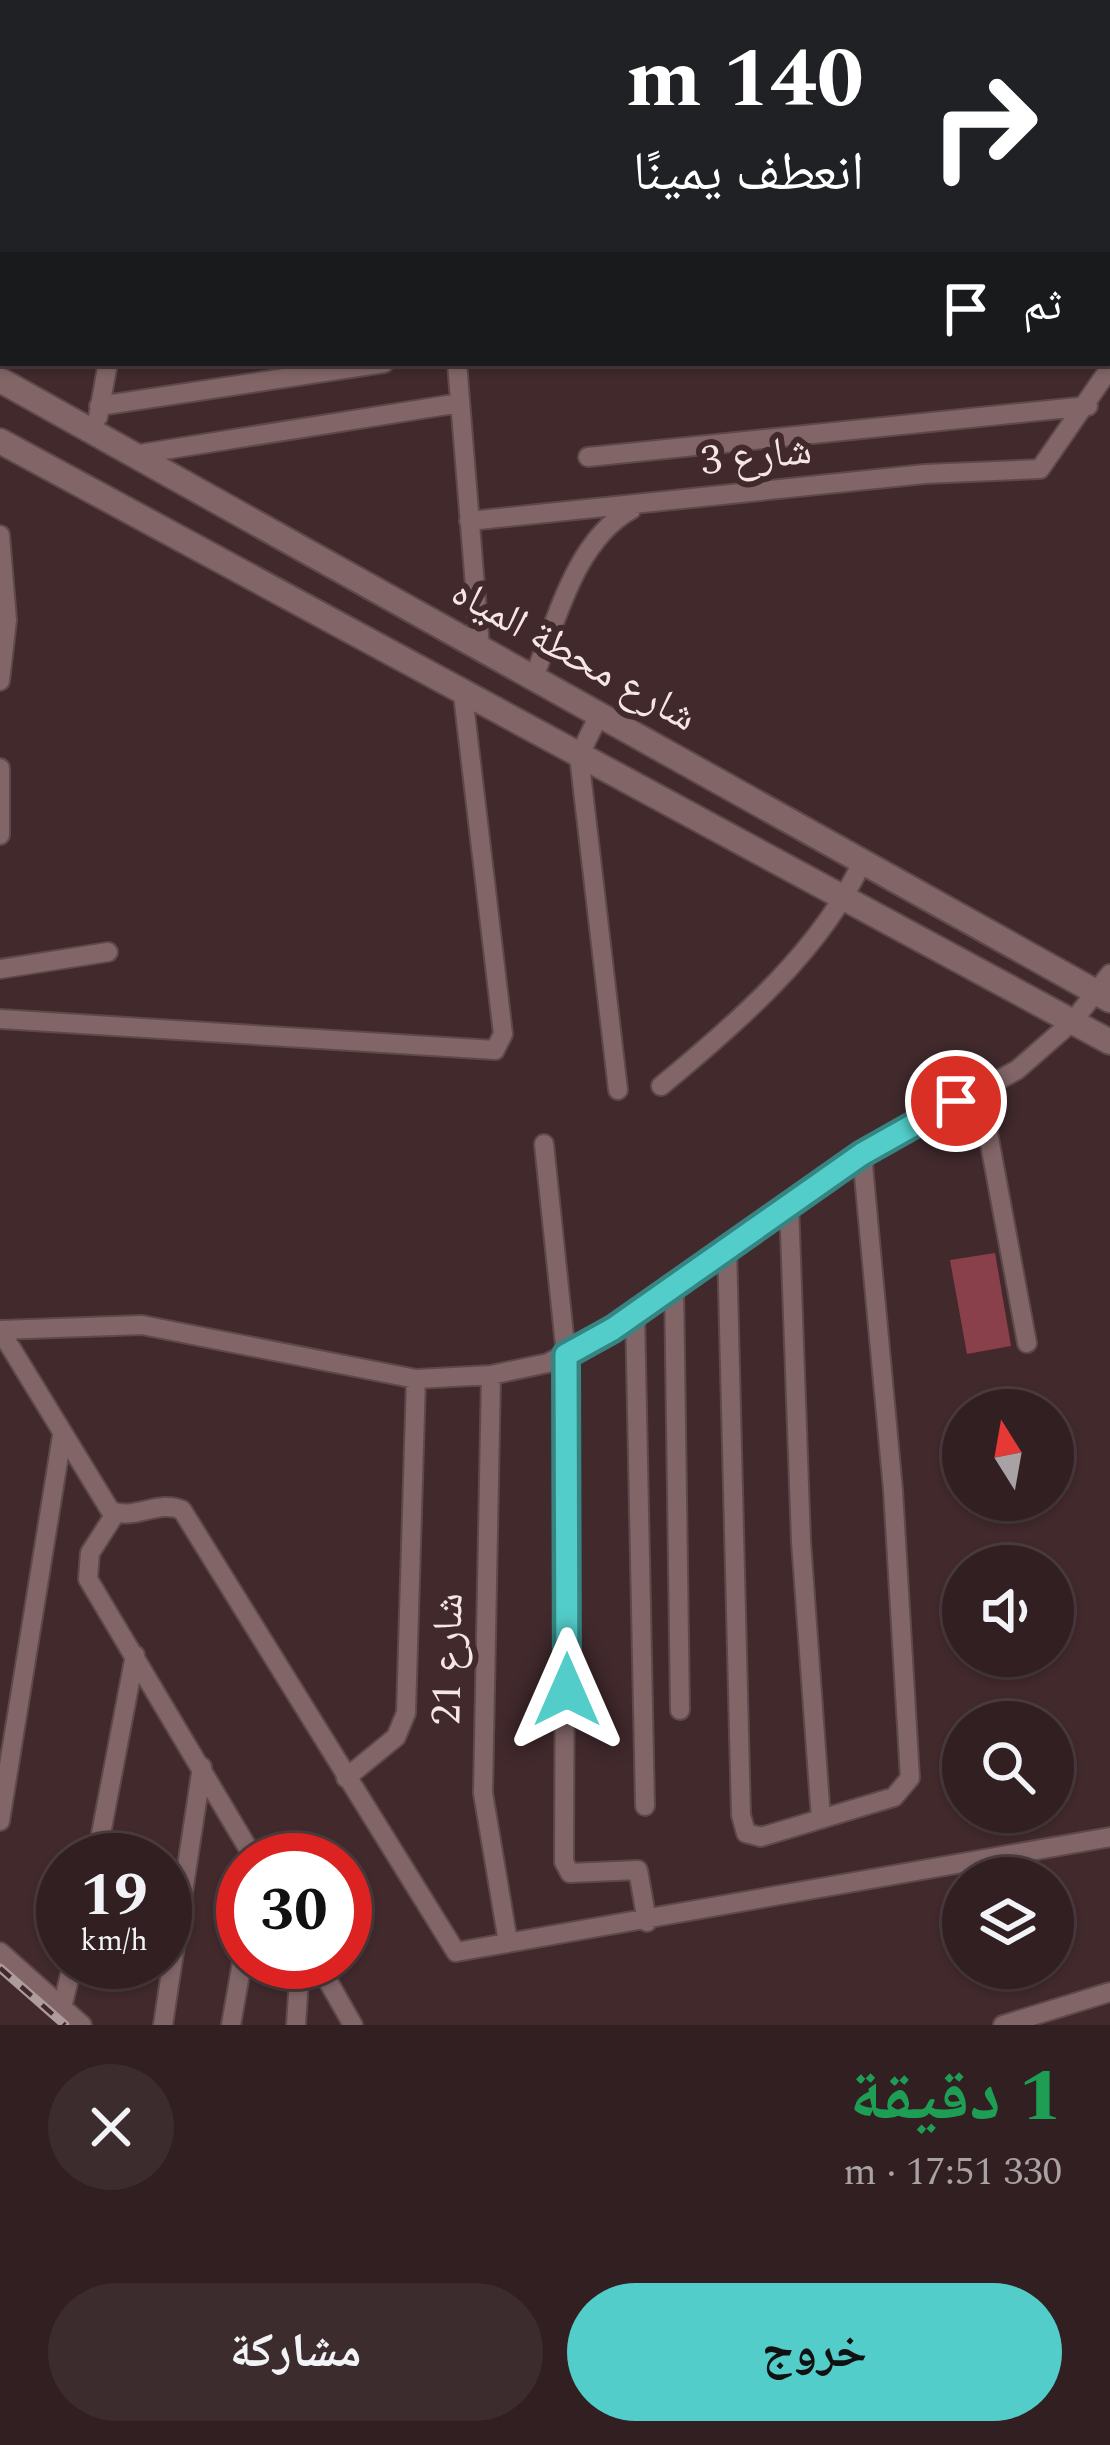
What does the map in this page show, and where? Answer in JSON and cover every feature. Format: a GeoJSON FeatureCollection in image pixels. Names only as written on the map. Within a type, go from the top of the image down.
{"type":"FeatureCollection","features":[{"type":"Feature","properties":{"kind":"street"},"geometry":{"type":"LineString","coordinates":[[95,434],[107,366]]}},
{"type":"Feature","properties":{"kind":"street"},"geometry":{"type":"LineString","coordinates":[[99,406],[364,366]]}},
{"type":"Feature","properties":{"kind":"street"},"geometry":{"type":"LineString","coordinates":[[457,366],[480,648]]}},
{"type":"Feature","properties":{"kind":"street"},"geometry":{"type":"LineString","coordinates":[[588,457],[1088,406],[1110,368]]}},
{"type":"Feature","properties":{"kind":"street","name":"شارع محطة المياه"},"geometry":{"type":"LineString","coordinates":[[0,380],[1005,940],[1105,988]]}},
{"type":"Feature","properties":{"kind":"street"},"geometry":{"type":"LineString","coordinates":[[132,455],[460,403]]}},
{"type":"Feature","properties":{"kind":"street","name":"شارع 3"},"geometry":{"type":"LineString","coordinates":[[470,520],[926,474],[1037,470],[1048,463],[1088,406]]}},
{"type":"Feature","properties":{"kind":"street","name":"شارع محطة المياه"},"geometry":{"type":"LineString","coordinates":[[0,441],[1110,1042]]}},
{"type":"Feature","properties":{"kind":"street"},"geometry":{"type":"LineString","coordinates":[[534,677],[586,553],[609,524],[651,504]]}},
{"type":"Feature","properties":{"kind":"street"},"geometry":{"type":"LineString","coordinates":[[0,536],[7,620],[0,681]]}},
{"type":"Feature","properties":{"kind":"street"},"geometry":{"type":"LineString","coordinates":[[0,1019],[495,1050],[503,1034],[463,694]]}},
{"type":"Feature","properties":{"kind":"street"},"geometry":{"type":"LineString","coordinates":[[599,713],[579,756],[618,1090]]}},
{"type":"Feature","properties":{"kind":"street"},"geometry":{"type":"LineString","coordinates":[[0,767],[0,835]]}},
{"type":"Feature","properties":{"kind":"street"},"geometry":{"type":"LineString","coordinates":[[661,1086],[766,988],[847,896],[863,860]]}},
{"type":"Feature","properties":{"kind":"street"},"geometry":{"type":"LineString","coordinates":[[985,973],[1005,940]]}},
{"type":"Feature","properties":{"kind":"street"},"geometry":{"type":"LineString","coordinates":[[0,969],[109,952]]}},
{"type":"Feature","properties":{"kind":"street"},"geometry":{"type":"LineString","coordinates":[[115,1514],[62,1436],[0,1330],[142,1325],[416,1378],[491,1376],[566,1355],[862,1154],[1032,1059],[1105,988]]}},
{"type":"Feature","properties":{"kind":"street"},"geometry":{"type":"LineString","coordinates":[[980,1090],[1027,1343]]}},
{"type":"Feature","properties":{"kind":"street"},"geometry":{"type":"LineString","coordinates":[[544,1144],[566,1355],[564,1862],[570,1874],[638,1870],[647,1922]]}},
{"type":"Feature","properties":{"kind":"street"},"geometry":{"type":"LineString","coordinates":[[727,1246],[742,1823],[751,1837],[761,1837],[903,1792],[911,1773],[893,1490],[862,1154]]}},
{"type":"Feature","properties":{"kind":"street"},"geometry":{"type":"LineString","coordinates":[[789,1203],[801,1541],[821,1819]]}},
{"type":"Feature","properties":{"kind":"street"},"geometry":{"type":"LineString","coordinates":[[674,1283],[680,1710]]}},
{"type":"Feature","properties":{"kind":"street"},"geometry":{"type":"LineString","coordinates":[[635,1312],[645,1806]]}},
{"type":"Feature","properties":{"kind":"street","name":"شارع 21"},"geometry":{"type":"LineString","coordinates":[[491,1376],[483,1793],[508,1942]]}},
{"type":"Feature","properties":{"kind":"street"},"geometry":{"type":"LineString","coordinates":[[346,1778],[396,1738],[406,1713],[416,1378]]}},
{"type":"Feature","properties":{"kind":"street"},"geometry":{"type":"LineString","coordinates":[[0,1821],[62,1436]]}},
{"type":"Feature","properties":{"kind":"street"},"geometry":{"type":"LineString","coordinates":[[115,1514],[170,1505],[182,1510],[453,1949],[464,1953],[1110,1837]]}},
{"type":"Feature","properties":{"kind":"street"},"geometry":{"type":"LineString","coordinates":[[115,1514],[86,1570],[240,1833]]}},
{"type":"Feature","properties":{"kind":"street"},"geometry":{"type":"LineString","coordinates":[[101,1833],[135,1655]]}},
{"type":"Feature","properties":{"kind":"street"},"geometry":{"type":"LineString","coordinates":[[163,2025],[202,1767]]}},
{"type":"Feature","properties":{"kind":"street"},"geometry":{"type":"LineString","coordinates":[[0,1952],[82,2025]]}},
{"type":"Feature","properties":{"kind":"street"},"geometry":{"type":"LineString","coordinates":[[62,2008],[67,1989]]}},
{"type":"Feature","properties":{"kind":"street"},"geometry":{"type":"LineString","coordinates":[[231,2025],[237,1989]]}},
{"type":"Feature","properties":{"kind":"street"},"geometry":{"type":"LineString","coordinates":[[296,2025],[298,1989]]}},
{"type":"Feature","properties":{"kind":"street"},"geometry":{"type":"LineString","coordinates":[[332,1989],[352,2025]]}},
{"type":"Feature","properties":{"kind":"street"},"geometry":{"type":"LineString","coordinates":[[1003,2025],[1110,1992]]}},
{"type":"Feature","properties":{"kind":"shaded area"},"geometry":{"type":"Polygon","coordinates":[[[995,1253],[1011,1346],[967,1354],[950,1260],[995,1253]]]}},
{"type":"Feature","properties":{"kind":"railway"},"geometry":{"type":"LineString","coordinates":[[0,1968],[65,2025]]}},
{"type":"Feature","properties":{"kind":"route"},"geometry":{"type":"LineString","coordinates":[[567,1690],[566,1355],[613,1329],[862,1154],[956,1101]]}}]}
